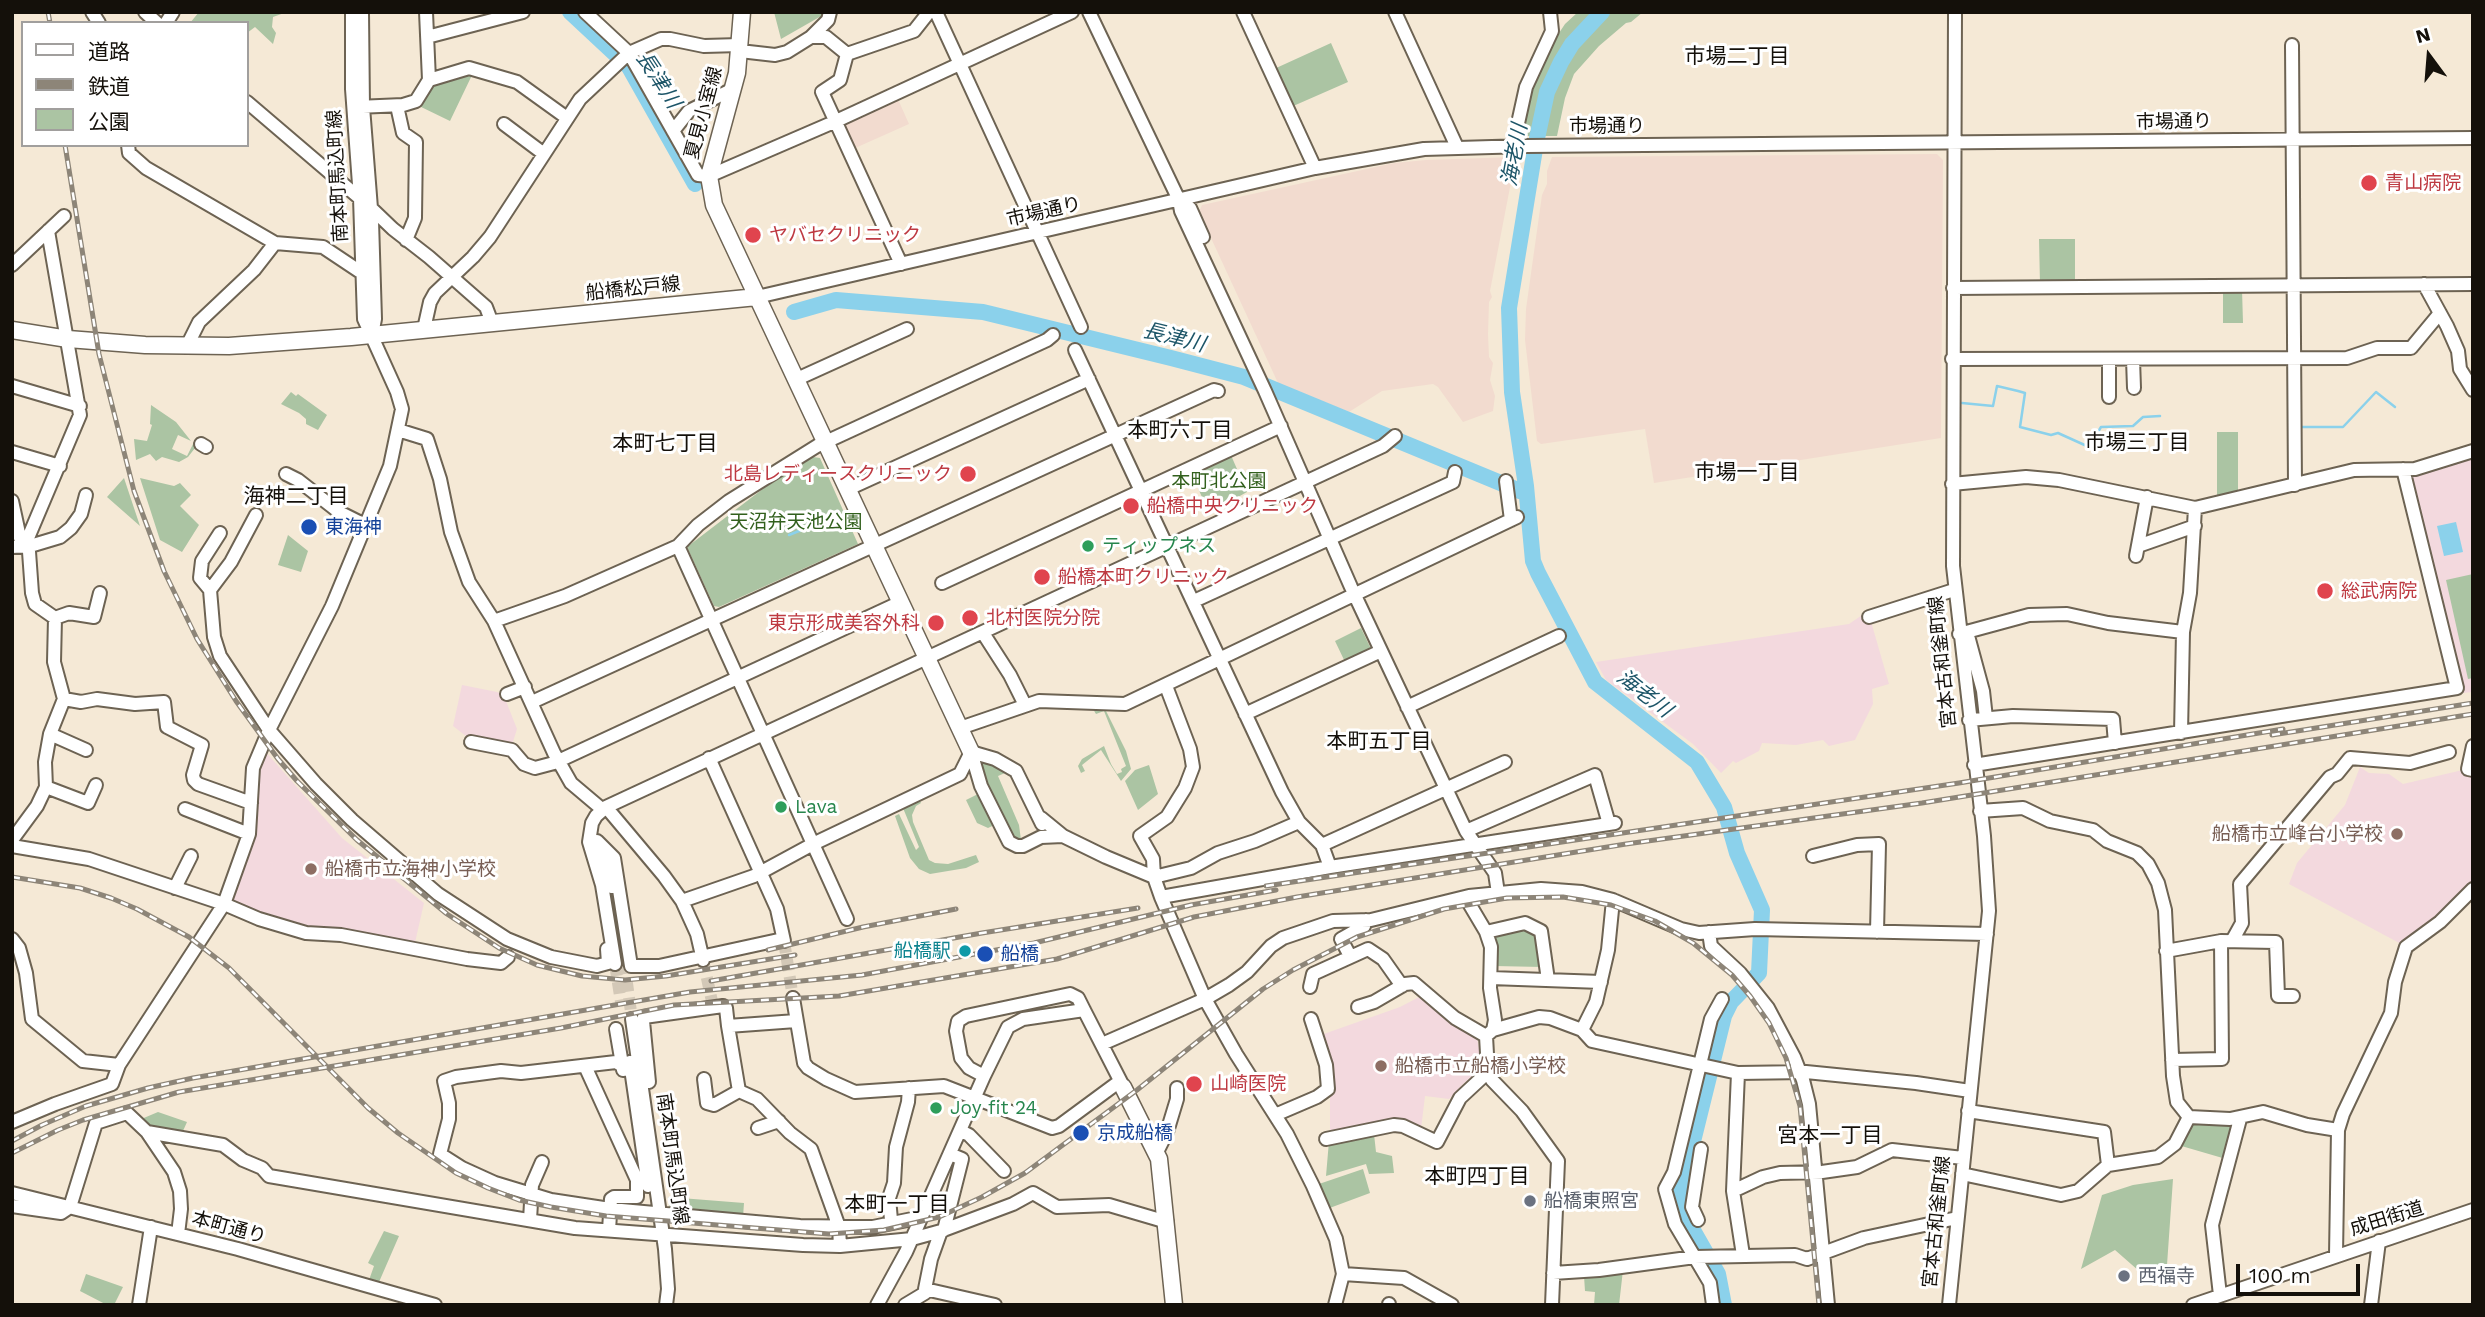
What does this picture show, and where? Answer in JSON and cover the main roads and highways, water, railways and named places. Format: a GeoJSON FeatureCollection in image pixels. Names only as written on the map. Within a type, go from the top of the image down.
{"type":"FeatureCollection","features":[{"type":"Feature","properties":{"kind":"main road","name":"夏見小室線"},"geometry":{"type":"LineString","coordinates":[[742,12],[740,48],[733,89],[703,178],[710,189],[717,214],[757,297]]}},
{"type":"Feature","properties":{"kind":"main road","name":"船橋松戸線"},"geometry":{"type":"LineString","coordinates":[[12,330],[68,339],[187,346],[257,344],[757,297]]}},
{"type":"Feature","properties":{"kind":"main road"},"geometry":{"type":"LineString","coordinates":[[757,297],[971,752]]}},
{"type":"Feature","properties":{"kind":"main road"},"geometry":{"type":"LineString","coordinates":[[1122,1084],[1157,1152],[1163,1179],[1174,1305]]}},
{"type":"Feature","properties":{"kind":"water"},"geometry":{"type":"Polygon","coordinates":[[[2456,522],[2463,552],[2444,556],[2437,526],[2456,522]]]}},
{"type":"Feature","properties":{"kind":"waterway","name":"長津川"},"geometry":{"type":"LineString","coordinates":[[570,12],[629,67],[695,184]]}},
{"type":"Feature","properties":{"kind":"waterway","name":"海老川"},"geometry":{"type":"LineString","coordinates":[[1602,12],[1572,44],[1547,92],[1509,308],[1512,392],[1526,486],[1533,561],[1538,573],[1595,682],[1697,762],[1724,807],[1737,853],[1762,910],[1759,973],[1731,1002],[1724,1016],[1681,1190],[1682,1211],[1718,1274],[1724,1305]]}},
{"type":"Feature","properties":{"kind":"waterway","name":"長津川"},"geometry":{"type":"LineString","coordinates":[[794,312],[836,300],[983,312],[1171,358],[1244,377],[1520,491]]}},
{"type":"Feature","properties":{"kind":"waterway"},"geometry":{"type":"LineString","coordinates":[[1962,403],[1993,406],[1997,386],[2025,393],[2020,427],[2051,435],[2058,433],[2089,447],[2101,427],[2133,426],[2143,417],[2160,416]]}},
{"type":"Feature","properties":{"kind":"waterway"},"geometry":{"type":"LineString","coordinates":[[2299,427],[2343,427],[2376,392],[2395,407]]}},
{"type":"Feature","properties":{"kind":"waterway"},"geometry":{"type":"LineString","coordinates":[[789,535],[804,529]]}},
{"type":"Feature","properties":{"kind":"tunnel"},"geometry":{"type":"LineString","coordinates":[[784,941],[793,998]]}},
{"type":"Feature","properties":{"kind":"tunnel"},"geometry":{"type":"LineString","coordinates":[[703,960],[713,1006]]}},
{"type":"Feature","properties":{"kind":"tunnel"},"geometry":{"type":"LineString","coordinates":[[624,962],[632,1019]]}},
{"type":"Feature","properties":{"kind":"tunnel"},"geometry":{"type":"LineString","coordinates":[[615,964],[621,1002]]}},
{"type":"Feature","properties":{"kind":"railway"},"geometry":{"type":"LineString","coordinates":[[48,12],[50,21]]}},
{"type":"Feature","properties":{"kind":"railway"},"geometry":{"type":"LineString","coordinates":[[65,147],[99,354],[134,491],[164,571],[197,639],[236,701],[297,781],[357,840],[447,914],[499,948],[537,965],[582,976],[625,980],[795,955]]}},
{"type":"Feature","properties":{"kind":"railway"},"geometry":{"type":"LineString","coordinates":[[2272,735],[2473,703]]}},
{"type":"Feature","properties":{"kind":"railway"},"geometry":{"type":"LineString","coordinates":[[12,1153],[83,1120],[179,1092],[561,1028],[674,1005],[839,996],[1057,959],[1194,917],[1297,897],[1626,844],[1922,803],[2473,714]]}},
{"type":"Feature","properties":{"kind":"railway"},"geometry":{"type":"LineString","coordinates":[[1266,886],[1959,783],[2283,729]]}},
{"type":"Feature","properties":{"kind":"railway"},"geometry":{"type":"LineString","coordinates":[[12,877],[80,888],[111,898],[189,937],[229,968],[368,1108],[398,1133],[456,1173],[488,1188],[519,1200],[606,1216],[829,1234],[884,1230],[939,1217],[1025,1173],[1137,1090],[1263,989],[1293,970],[1357,937],[1444,909],[1507,898],[1563,897],[1611,905],[1655,921],[1693,943],[1732,975],[1769,1023],[1786,1058],[1800,1106],[1819,1305]]}},
{"type":"Feature","properties":{"kind":"railway"},"geometry":{"type":"LineString","coordinates":[[12,1141],[86,1106],[193,1078],[690,992],[862,975],[1034,943],[1191,905],[1276,890]]}},
{"type":"Feature","properties":{"kind":"railway"},"geometry":{"type":"LineString","coordinates":[[711,981],[1138,908]]}},
{"type":"Feature","properties":{"kind":"railway"},"geometry":{"type":"LineString","coordinates":[[768,950],[863,927],[956,909]]}},
{"type":"Feature","properties":{"kind":"place","name":"青山病院"},"geometry":{"type":"Point","coordinates":[2369,183]}},
{"type":"Feature","properties":{"kind":"place","name":"ヤバセクリニック"},"geometry":{"type":"Point","coordinates":[753,235]}},
{"type":"Feature","properties":{"kind":"place","name":"北島レディースクリニック"},"geometry":{"type":"Point","coordinates":[968,474]}},
{"type":"Feature","properties":{"kind":"place","name":"船橋中央クリニック"},"geometry":{"type":"Point","coordinates":[1131,506]}},
{"type":"Feature","properties":{"kind":"place","name":"東海神"},"geometry":{"type":"Point","coordinates":[309,527]}},
{"type":"Feature","properties":{"kind":"place","name":"ティップネス"},"geometry":{"type":"Point","coordinates":[1088,546]}},
{"type":"Feature","properties":{"kind":"place","name":"船橋本町クリニック"},"geometry":{"type":"Point","coordinates":[1042,577]}},
{"type":"Feature","properties":{"kind":"place","name":"総武病院"},"geometry":{"type":"Point","coordinates":[2325,591]}},
{"type":"Feature","properties":{"kind":"place","name":"北村医院分院"},"geometry":{"type":"Point","coordinates":[970,618]}},
{"type":"Feature","properties":{"kind":"place","name":"東京形成美容外科"},"geometry":{"type":"Point","coordinates":[936,623]}},
{"type":"Feature","properties":{"kind":"place","name":"Lava"},"geometry":{"type":"Point","coordinates":[781,807]}},
{"type":"Feature","properties":{"kind":"place","name":"船橋市立峰台小学校"},"geometry":{"type":"Point","coordinates":[2397,834]}},
{"type":"Feature","properties":{"kind":"place","name":"船橋市立海神小学校"},"geometry":{"type":"Point","coordinates":[311,869]}},
{"type":"Feature","properties":{"kind":"place","name":"船橋駅"},"geometry":{"type":"Point","coordinates":[965,951]}},
{"type":"Feature","properties":{"kind":"place","name":"船橋"},"geometry":{"type":"Point","coordinates":[985,954]}},
{"type":"Feature","properties":{"kind":"place","name":"船橋市立船橋小学校"},"geometry":{"type":"Point","coordinates":[1381,1066]}},
{"type":"Feature","properties":{"kind":"place","name":"山崎医院"},"geometry":{"type":"Point","coordinates":[1194,1084]}},
{"type":"Feature","properties":{"kind":"place","name":"Joy fit 24"},"geometry":{"type":"Point","coordinates":[936,1108]}},
{"type":"Feature","properties":{"kind":"place","name":"京成船橋"},"geometry":{"type":"Point","coordinates":[1081,1133]}},
{"type":"Feature","properties":{"kind":"place","name":"船橋東照宮"},"geometry":{"type":"Point","coordinates":[1530,1201]}},
{"type":"Feature","properties":{"kind":"place","name":"西福寺"},"geometry":{"type":"Point","coordinates":[2124,1276]}},
{"type":"Feature","properties":{"kind":"district","name":"市場二丁目"},"geometry":{"type":"Point","coordinates":[1737,57]}},
{"type":"Feature","properties":{"kind":"district","name":"本町六丁目"},"geometry":{"type":"Point","coordinates":[1180,431]}},
{"type":"Feature","properties":{"kind":"district","name":"市場三丁目"},"geometry":{"type":"Point","coordinates":[2137,443]}},
{"type":"Feature","properties":{"kind":"district","name":"本町七丁目"},"geometry":{"type":"Point","coordinates":[665,444]}},
{"type":"Feature","properties":{"kind":"district","name":"市場一丁目"},"geometry":{"type":"Point","coordinates":[1747,473]}},
{"type":"Feature","properties":{"kind":"district","name":"海神二丁目"},"geometry":{"type":"Point","coordinates":[296,497]}},
{"type":"Feature","properties":{"kind":"district","name":"本町五丁目"},"geometry":{"type":"Point","coordinates":[1379,742]}},
{"type":"Feature","properties":{"kind":"district","name":"宮本一丁目"},"geometry":{"type":"Point","coordinates":[1830,1136]}},
{"type":"Feature","properties":{"kind":"district","name":"本町四丁目"},"geometry":{"type":"Point","coordinates":[1477,1177]}},
{"type":"Feature","properties":{"kind":"district","name":"本町一丁目"},"geometry":{"type":"Point","coordinates":[897,1205]}},
{"type":"Feature","properties":{"kind":"park label","name":"本町北公園"},"geometry":{"type":"Point","coordinates":[1219,481]}},
{"type":"Feature","properties":{"kind":"park label","name":"天沼弁天池公園"},"geometry":{"type":"Point","coordinates":[796,522]}}]}
